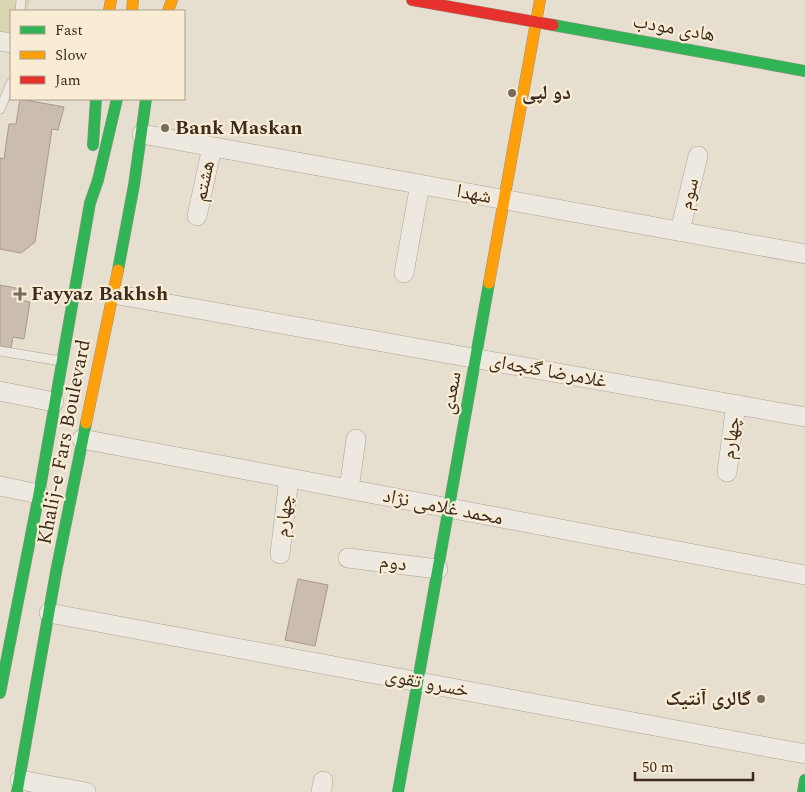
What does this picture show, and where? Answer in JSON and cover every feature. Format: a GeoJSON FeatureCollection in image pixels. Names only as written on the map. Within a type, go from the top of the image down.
{"type":"FeatureCollection","features":[{"type":"Feature","properties":{"kind":"street","name":"هادی مودب"},"geometry":{"type":"LineString","coordinates":[[412,0],[805,71]]}},
{"type":"Feature","properties":{"kind":"street","name":"سعدی"},"geometry":{"type":"LineString","coordinates":[[398,792],[540,0]]}},
{"type":"Feature","properties":{"kind":"street"},"geometry":{"type":"LineString","coordinates":[[90,203],[96,100]]}},
{"type":"Feature","properties":{"kind":"street","name":"Khalij-e Fars Boulevard"},"geometry":{"type":"LineString","coordinates":[[0,694],[6,628],[39,494],[90,203],[98,180],[117,100]]}},
{"type":"Feature","properties":{"kind":"street","name":"Khalij-e Fars Boulevard"},"geometry":{"type":"LineString","coordinates":[[18,786],[82,439],[113,294],[142,134],[146,100]]}},
{"type":"Feature","properties":{"kind":"street","name":"شهدا"},"geometry":{"type":"LineString","coordinates":[[142,134],[805,254]]}},
{"type":"Feature","properties":{"kind":"street","name":"هشتم"},"geometry":{"type":"LineString","coordinates":[[197,216],[212,147]]}},
{"type":"Feature","properties":{"kind":"street","name":"سوم"},"geometry":{"type":"LineString","coordinates":[[680,232],[698,156]]}},
{"type":"Feature","properties":{"kind":"street"},"geometry":{"type":"LineString","coordinates":[[404,273],[420,184]]}},
{"type":"Feature","properties":{"kind":"street","name":"غلامرضا گنجه‌ای"},"geometry":{"type":"LineString","coordinates":[[113,294],[805,417]]}},
{"type":"Feature","properties":{"kind":"street"},"geometry":{"type":"LineString","coordinates":[[0,391],[54,402]]}},
{"type":"Feature","properties":{"kind":"street","name":"چهارم"},"geometry":{"type":"LineString","coordinates":[[726,472],[736,404]]}},
{"type":"Feature","properties":{"kind":"street","name":"محمد غلامی نژاد"},"geometry":{"type":"LineString","coordinates":[[82,439],[805,575]]}},
{"type":"Feature","properties":{"kind":"street"},"geometry":{"type":"LineString","coordinates":[[349,489],[356,439]]}},
{"type":"Feature","properties":{"kind":"street","name":"چهارم"},"geometry":{"type":"LineString","coordinates":[[280,554],[288,478]]}},
{"type":"Feature","properties":{"kind":"street"},"geometry":{"type":"LineString","coordinates":[[0,486],[39,494]]}},
{"type":"Feature","properties":{"kind":"street","name":"دوم"},"geometry":{"type":"LineString","coordinates":[[348,558],[438,569]]}},
{"type":"Feature","properties":{"kind":"street","name":"خسرو تقوی"},"geometry":{"type":"LineString","coordinates":[[49,613],[805,754]]}},
{"type":"Feature","properties":{"kind":"street"},"geometry":{"type":"LineString","coordinates":[[803,792],[805,780]]}},
{"type":"Feature","properties":{"kind":"street"},"geometry":{"type":"LineString","coordinates":[[18,786],[86,792]]}},
{"type":"Feature","properties":{"kind":"lane"},"geometry":{"type":"LineString","coordinates":[[0,109],[10,85]]}},
{"type":"Feature","properties":{"kind":"lane"},"geometry":{"type":"LineString","coordinates":[[0,351],[62,361]]}},
{"type":"Feature","properties":{"kind":"green space"},"geometry":{"type":"Polygon","coordinates":[[[0,0],[31,0],[27,10],[10,10],[10,43],[0,41],[0,0]]]}},
{"type":"Feature","properties":{"kind":"building"},"geometry":{"type":"Polygon","coordinates":[[[20,100],[64,107],[58,130],[52,129],[35,242],[21,253],[0,249],[0,158],[4,159],[9,124],[16,124],[20,100]]]}},
{"type":"Feature","properties":{"kind":"building"},"geometry":{"type":"Polygon","coordinates":[[[0,285],[21,289],[19,300],[30,302],[24,339],[13,337],[11,348],[0,346],[0,285]]]}},
{"type":"Feature","properties":{"kind":"building"},"geometry":{"type":"Polygon","coordinates":[[[298,579],[328,585],[315,646],[285,640],[298,579]]]}},
{"type":"Feature","properties":{"kind":"traffic: fast"},"geometry":{"type":"LineString","coordinates":[[553,25],[805,71]]}},
{"type":"Feature","properties":{"kind":"traffic: fast"},"geometry":{"type":"LineString","coordinates":[[93,145],[96,100]]}},
{"type":"Feature","properties":{"kind":"traffic: fast"},"geometry":{"type":"LineString","coordinates":[[0,693],[39,494],[90,203],[98,180],[117,100]]}},
{"type":"Feature","properties":{"kind":"traffic: fast"},"geometry":{"type":"LineString","coordinates":[[118,270],[134,185],[146,100]]}},
{"type":"Feature","properties":{"kind":"traffic: fast"},"geometry":{"type":"LineString","coordinates":[[398,792],[489,283]]}},
{"type":"Feature","properties":{"kind":"traffic: fast"},"geometry":{"type":"LineString","coordinates":[[17,792],[56,572],[86,423]]}},
{"type":"Feature","properties":{"kind":"traffic: fast"},"geometry":{"type":"LineString","coordinates":[[803,792],[805,780]]}},
{"type":"Feature","properties":{"kind":"traffic: slow"},"geometry":{"type":"LineString","coordinates":[[109,10],[111,0]]}},
{"type":"Feature","properties":{"kind":"traffic: slow"},"geometry":{"type":"LineString","coordinates":[[132,10],[133,0]]}},
{"type":"Feature","properties":{"kind":"traffic: slow"},"geometry":{"type":"LineString","coordinates":[[168,10],[172,0]]}},
{"type":"Feature","properties":{"kind":"traffic: slow"},"geometry":{"type":"LineString","coordinates":[[489,283],[540,0]]}},
{"type":"Feature","properties":{"kind":"traffic: slow"},"geometry":{"type":"LineString","coordinates":[[86,423],[118,270]]}},
{"type":"Feature","properties":{"kind":"traffic: jam"},"geometry":{"type":"LineString","coordinates":[[412,0],[553,25]]}},
{"type":"Feature","properties":{"kind":"place","name":"دو لپی"},"geometry":{"type":"Point","coordinates":[512,93]}},
{"type":"Feature","properties":{"kind":"place","name":"Bank Maskan"},"geometry":{"type":"Point","coordinates":[165,128]}},
{"type":"Feature","properties":{"kind":"place","name":"Fayyaz Bakhsh"},"geometry":{"type":"Point","coordinates":[20,294]}},
{"type":"Feature","properties":{"kind":"place","name":"گالری آنتیک"},"geometry":{"type":"Point","coordinates":[761,699]}}]}
